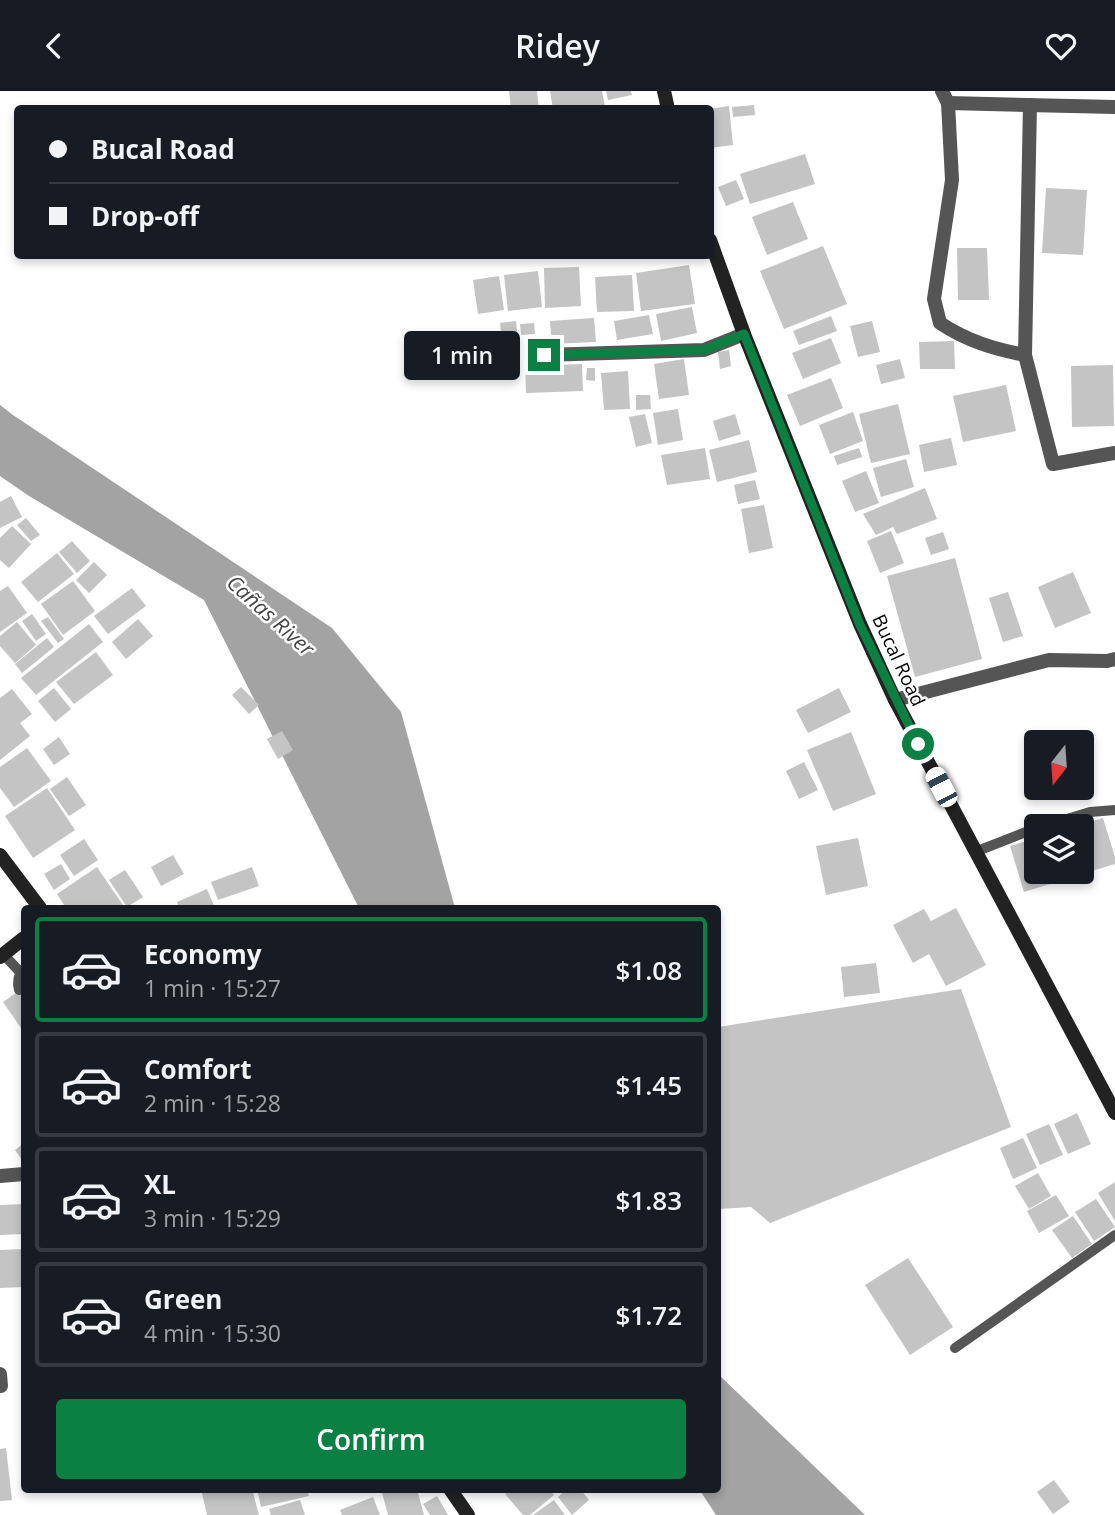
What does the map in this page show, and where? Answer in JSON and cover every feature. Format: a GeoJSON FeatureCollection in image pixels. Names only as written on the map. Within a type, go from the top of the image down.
{"type":"FeatureCollection","features":[{"type":"Feature","properties":{"kind":"street"},"geometry":{"type":"LineString","coordinates":[[1026,355],[991,348],[960,336],[940,323],[934,299],[953,180],[945,97],[1030,105],[1115,107]]}},
{"type":"Feature","properties":{"kind":"street"},"geometry":{"type":"LineString","coordinates":[[1030,105],[1026,355],[1053,464],[1115,453]]}},
{"type":"Feature","properties":{"kind":"street","name":"Bucal Road"},"geometry":{"type":"LineString","coordinates":[[714,251],[744,334],[860,625],[895,700],[1115,1112]]}},
{"type":"Feature","properties":{"kind":"street"},"geometry":{"type":"LineString","coordinates":[[544,355],[704,350],[744,334]]}},
{"type":"Feature","properties":{"kind":"street"},"geometry":{"type":"LineString","coordinates":[[895,700],[1049,660],[1115,659]]}},
{"type":"Feature","properties":{"kind":"street"},"geometry":{"type":"LineString","coordinates":[[0,855],[38,905]]}},
{"type":"Feature","properties":{"kind":"street"},"geometry":{"type":"LineString","coordinates":[[2,956],[21,940]]}},
{"type":"Feature","properties":{"kind":"street"},"geometry":{"type":"LineString","coordinates":[[0,1176],[21,1174]]}},
{"type":"Feature","properties":{"kind":"street"},"geometry":{"type":"LineString","coordinates":[[453,1493],[468,1515]]}},
{"type":"Feature","properties":{"kind":"lane"},"geometry":{"type":"LineString","coordinates":[[1083,814],[1115,810]]}},
{"type":"Feature","properties":{"kind":"lane"},"geometry":{"type":"LineString","coordinates":[[975,852],[1024,833]]}},
{"type":"Feature","properties":{"kind":"lane"},"geometry":{"type":"LineString","coordinates":[[2,956],[21,969]]}},
{"type":"Feature","properties":{"kind":"lane"},"geometry":{"type":"LineString","coordinates":[[19,991],[21,974]]}},
{"type":"Feature","properties":{"kind":"lane"},"geometry":{"type":"LineString","coordinates":[[955,1348],[1115,1235]]}},
{"type":"Feature","properties":{"kind":"water","name":"Cañas River"},"geometry":{"type":"Polygon","coordinates":[[[0,405],[332,628],[401,712],[454,905],[357,905],[204,600],[0,476],[0,405]]]}},
{"type":"Feature","properties":{"kind":"water"},"geometry":{"type":"Polygon","coordinates":[[[721,1377],[865,1515],[716,1515],[702,1493],[721,1493],[721,1377]]]}},
{"type":"Feature","properties":{"kind":"building"},"geometry":{"type":"Polygon","coordinates":[[[509,91],[537,91],[539,105],[511,105],[509,91]]]}},
{"type":"Feature","properties":{"kind":"building"},"geometry":{"type":"Polygon","coordinates":[[[550,91],[602,91],[605,105],[552,105],[550,91]]]}},
{"type":"Feature","properties":{"kind":"building"},"geometry":{"type":"Polygon","coordinates":[[[606,91],[631,91],[632,95],[608,100],[606,91]]]}},
{"type":"Feature","properties":{"kind":"building"},"geometry":{"type":"Polygon","coordinates":[[[754,105],[755,115],[733,117],[732,107],[754,105]]]}},
{"type":"Feature","properties":{"kind":"building"},"geometry":{"type":"Polygon","coordinates":[[[729,106],[733,145],[714,147],[714,108],[729,106]]]}},
{"type":"Feature","properties":{"kind":"building"},"geometry":{"type":"Polygon","coordinates":[[[805,154],[815,184],[750,204],[740,174],[805,154]]]}},
{"type":"Feature","properties":{"kind":"building"},"geometry":{"type":"Polygon","coordinates":[[[736,180],[744,199],[726,206],[718,187],[736,180]]]}},
{"type":"Feature","properties":{"kind":"building"},"geometry":{"type":"Polygon","coordinates":[[[1046,188],[1087,190],[1083,255],[1042,253],[1046,188]]]}},
{"type":"Feature","properties":{"kind":"building"},"geometry":{"type":"Polygon","coordinates":[[[793,202],[808,239],[767,255],[752,217],[793,202]]]}},
{"type":"Feature","properties":{"kind":"building"},"geometry":{"type":"Polygon","coordinates":[[[823,246],[847,304],[784,329],[760,271],[823,246]]]}},
{"type":"Feature","properties":{"kind":"building"},"geometry":{"type":"Polygon","coordinates":[[[957,248],[987,248],[989,300],[958,300],[957,248]]]}},
{"type":"Feature","properties":{"kind":"building"},"geometry":{"type":"Polygon","coordinates":[[[689,265],[695,304],[641,311],[636,273],[689,265]]]}},
{"type":"Feature","properties":{"kind":"building"},"geometry":{"type":"Polygon","coordinates":[[[579,267],[581,306],[545,308],[544,268],[579,267]]]}},
{"type":"Feature","properties":{"kind":"building"},"geometry":{"type":"Polygon","coordinates":[[[538,271],[542,307],[508,311],[504,275],[538,271]]]}},
{"type":"Feature","properties":{"kind":"building"},"geometry":{"type":"Polygon","coordinates":[[[632,275],[634,311],[597,312],[595,277],[632,275]]]}},
{"type":"Feature","properties":{"kind":"building"},"geometry":{"type":"Polygon","coordinates":[[[499,276],[504,310],[478,314],[473,280],[499,276]]]}},
{"type":"Feature","properties":{"kind":"building"},"geometry":{"type":"Polygon","coordinates":[[[692,307],[697,333],[661,341],[656,314],[692,307]]]}},
{"type":"Feature","properties":{"kind":"building"},"geometry":{"type":"Polygon","coordinates":[[[649,315],[653,334],[617,340],[614,321],[649,315]]]}},
{"type":"Feature","properties":{"kind":"building"},"geometry":{"type":"Polygon","coordinates":[[[831,316],[837,331],[799,345],[793,331],[831,316]]]}},
{"type":"Feature","properties":{"kind":"building"},"geometry":{"type":"Polygon","coordinates":[[[594,318],[596,342],[552,344],[550,321],[594,318]]]}},
{"type":"Feature","properties":{"kind":"building"},"geometry":{"type":"Polygon","coordinates":[[[516,321],[518,340],[502,342],[500,323],[516,321]]]}},
{"type":"Feature","properties":{"kind":"building"},"geometry":{"type":"Polygon","coordinates":[[[872,321],[880,352],[858,357],[850,326],[872,321]]]}},
{"type":"Feature","properties":{"kind":"building"},"geometry":{"type":"Polygon","coordinates":[[[534,323],[535,334],[521,335],[520,324],[534,323]]]}},
{"type":"Feature","properties":{"kind":"building"},"geometry":{"type":"Polygon","coordinates":[[[831,338],[841,363],[803,379],[792,353],[831,338]]]}},
{"type":"Feature","properties":{"kind":"building"},"geometry":{"type":"Polygon","coordinates":[[[954,341],[955,369],[920,369],[919,342],[954,341]]]}},
{"type":"Feature","properties":{"kind":"building"},"geometry":{"type":"Polygon","coordinates":[[[729,350],[731,366],[720,369],[718,352],[729,350]]]}},
{"type":"Feature","properties":{"kind":"building"},"geometry":{"type":"Polygon","coordinates":[[[684,359],[689,395],[659,399],[654,364],[684,359]]]}},
{"type":"Feature","properties":{"kind":"building"},"geometry":{"type":"Polygon","coordinates":[[[900,359],[905,378],[881,384],[876,365],[900,359]]]}},
{"type":"Feature","properties":{"kind":"building"},"geometry":{"type":"Polygon","coordinates":[[[582,364],[583,391],[526,393],[525,366],[582,364]]]}},
{"type":"Feature","properties":{"kind":"building"},"geometry":{"type":"Polygon","coordinates":[[[1113,365],[1114,426],[1072,427],[1071,366],[1113,365]]]}},
{"type":"Feature","properties":{"kind":"building"},"geometry":{"type":"Polygon","coordinates":[[[587,368],[595,368],[595,381],[586,380],[587,368]]]}},
{"type":"Feature","properties":{"kind":"building"},"geometry":{"type":"Polygon","coordinates":[[[628,371],[630,409],[604,410],[601,373],[628,371]]]}},
{"type":"Feature","properties":{"kind":"building"},"geometry":{"type":"Polygon","coordinates":[[[831,378],[843,408],[800,426],[787,395],[831,378]]]}},
{"type":"Feature","properties":{"kind":"building"},"geometry":{"type":"Polygon","coordinates":[[[1006,385],[1016,431],[963,442],[953,396],[1006,385]]]}},
{"type":"Feature","properties":{"kind":"building"},"geometry":{"type":"Polygon","coordinates":[[[636,395],[650,395],[651,409],[636,410],[636,395]]]}},
{"type":"Feature","properties":{"kind":"building"},"geometry":{"type":"Polygon","coordinates":[[[898,404],[910,454],[871,463],[859,414],[898,404]]]}},
{"type":"Feature","properties":{"kind":"building"},"geometry":{"type":"Polygon","coordinates":[[[678,409],[683,440],[658,445],[653,413],[678,409]]]}},
{"type":"Feature","properties":{"kind":"building"},"geometry":{"type":"Polygon","coordinates":[[[853,412],[863,441],[830,454],[819,425],[853,412]]]}},
{"type":"Feature","properties":{"kind":"building"},"geometry":{"type":"Polygon","coordinates":[[[645,414],[652,443],[636,447],[629,417],[645,414]]]}},
{"type":"Feature","properties":{"kind":"building"},"geometry":{"type":"Polygon","coordinates":[[[735,414],[741,434],[719,441],[713,421],[735,414]]]}},
{"type":"Feature","properties":{"kind":"building"},"geometry":{"type":"Polygon","coordinates":[[[951,438],[957,465],[924,472],[919,445],[951,438]]]}},
{"type":"Feature","properties":{"kind":"building"},"geometry":{"type":"Polygon","coordinates":[[[749,440],[757,472],[717,482],[709,450],[749,440]]]}},
{"type":"Feature","properties":{"kind":"building"},"geometry":{"type":"Polygon","coordinates":[[[705,448],[710,479],[667,485],[661,455],[705,448]]]}},
{"type":"Feature","properties":{"kind":"building"},"geometry":{"type":"Polygon","coordinates":[[[859,448],[862,457],[837,465],[834,456],[859,448]]]}},
{"type":"Feature","properties":{"kind":"building"},"geometry":{"type":"Polygon","coordinates":[[[906,459],[914,487],[881,497],[873,468],[906,459]]]}},
{"type":"Feature","properties":{"kind":"building"},"geometry":{"type":"Polygon","coordinates":[[[866,471],[879,503],[855,512],[842,481],[866,471]]]}},
{"type":"Feature","properties":{"kind":"building"},"geometry":{"type":"Polygon","coordinates":[[[755,480],[760,499],[738,504],[734,485],[755,480]]]}},
{"type":"Feature","properties":{"kind":"building"},"geometry":{"type":"Polygon","coordinates":[[[925,488],[937,519],[897,534],[893,527],[876,535],[863,514],[925,488]]]}},
{"type":"Feature","properties":{"kind":"building"},"geometry":{"type":"Polygon","coordinates":[[[11,496],[22,517],[0,528],[0,502],[11,496]]]}},
{"type":"Feature","properties":{"kind":"building"},"geometry":{"type":"Polygon","coordinates":[[[764,505],[773,548],[749,553],[741,509],[764,505]]]}},
{"type":"Feature","properties":{"kind":"building"},"geometry":{"type":"Polygon","coordinates":[[[26,518],[40,535],[31,541],[17,525],[26,518]]]}},
{"type":"Feature","properties":{"kind":"building"},"geometry":{"type":"Polygon","coordinates":[[[12,526],[31,544],[9,568],[0,560],[0,538],[12,526]]]}},
{"type":"Feature","properties":{"kind":"building"},"geometry":{"type":"Polygon","coordinates":[[[891,531],[904,563],[880,573],[867,541],[891,531]]]}},
{"type":"Feature","properties":{"kind":"building"},"geometry":{"type":"Polygon","coordinates":[[[943,532],[949,549],[931,555],[925,538],[943,532]]]}},
{"type":"Feature","properties":{"kind":"building"},"geometry":{"type":"Polygon","coordinates":[[[72,541],[90,561],[77,573],[59,552],[72,541]]]}},
{"type":"Feature","properties":{"kind":"building"},"geometry":{"type":"Polygon","coordinates":[[[57,553],[74,574],[38,602],[21,582],[57,553]]]}},
{"type":"Feature","properties":{"kind":"building"},"geometry":{"type":"Polygon","coordinates":[[[955,558],[982,659],[915,677],[887,576],[955,558]]]}},
{"type":"Feature","properties":{"kind":"building"},"geometry":{"type":"Polygon","coordinates":[[[94,562],[107,575],[89,593],[76,580],[94,562]]]}},
{"type":"Feature","properties":{"kind":"building"},"geometry":{"type":"Polygon","coordinates":[[[1073,572],[1091,613],[1055,628],[1038,587],[1073,572]]]}},
{"type":"Feature","properties":{"kind":"building"},"geometry":{"type":"Polygon","coordinates":[[[73,581],[95,611],[63,635],[41,604],[73,581]]]}},
{"type":"Feature","properties":{"kind":"building"},"geometry":{"type":"Polygon","coordinates":[[[8,586],[27,613],[0,632],[0,591],[8,586]]]}},
{"type":"Feature","properties":{"kind":"building"},"geometry":{"type":"Polygon","coordinates":[[[132,588],[146,606],[108,634],[94,616],[132,588]]]}},
{"type":"Feature","properties":{"kind":"building"},"geometry":{"type":"Polygon","coordinates":[[[1008,592],[1023,636],[1003,642],[989,598],[1008,592]]]}},
{"type":"Feature","properties":{"kind":"building"},"geometry":{"type":"Polygon","coordinates":[[[32,614],[46,634],[36,641],[22,621],[32,614]]]}},
{"type":"Feature","properties":{"kind":"building"},"geometry":{"type":"Polygon","coordinates":[[[48,617],[64,639],[58,643],[41,621],[48,617]]]}},
{"type":"Feature","properties":{"kind":"building"},"geometry":{"type":"Polygon","coordinates":[[[138,619],[153,636],[126,659],[112,642],[138,619]]]}},
{"type":"Feature","properties":{"kind":"building"},"geometry":{"type":"Polygon","coordinates":[[[17,622],[36,645],[15,663],[0,646],[0,636],[17,622]]]}},
{"type":"Feature","properties":{"kind":"building"},"geometry":{"type":"Polygon","coordinates":[[[89,624],[103,642],[36,695],[21,678],[89,624]]]}},
{"type":"Feature","properties":{"kind":"building"},"geometry":{"type":"Polygon","coordinates":[[[47,638],[54,647],[22,673],[15,664],[47,638]]]}},
{"type":"Feature","properties":{"kind":"building"},"geometry":{"type":"Polygon","coordinates":[[[96,652],[113,675],[74,704],[56,682],[96,652]]]}},
{"type":"Feature","properties":{"kind":"building"},"geometry":{"type":"Polygon","coordinates":[[[241,687],[259,705],[249,714],[232,695],[241,687]]]}},
{"type":"Feature","properties":{"kind":"building"},"geometry":{"type":"Polygon","coordinates":[[[54,688],[71,709],[55,722],[38,701],[54,688]]]}},
{"type":"Feature","properties":{"kind":"building"},"geometry":{"type":"Polygon","coordinates":[[[839,688],[851,712],[808,733],[796,710],[839,688]]]}},
{"type":"Feature","properties":{"kind":"building"},"geometry":{"type":"Polygon","coordinates":[[[12,689],[32,714],[20,723],[30,736],[0,760],[0,698],[12,689]]]}},
{"type":"Feature","properties":{"kind":"building"},"geometry":{"type":"Polygon","coordinates":[[[282,731],[293,750],[278,759],[267,739],[282,731]]]}},
{"type":"Feature","properties":{"kind":"building"},"geometry":{"type":"Polygon","coordinates":[[[851,732],[876,794],[833,811],[807,750],[851,732]]]}},
{"type":"Feature","properties":{"kind":"building"},"geometry":{"type":"Polygon","coordinates":[[[59,737],[70,754],[54,765],[43,749],[59,737]]]}},
{"type":"Feature","properties":{"kind":"building"},"geometry":{"type":"Polygon","coordinates":[[[27,748],[51,781],[14,807],[0,788],[0,767],[27,748]]]}},
{"type":"Feature","properties":{"kind":"building"},"geometry":{"type":"Polygon","coordinates":[[[804,762],[818,790],[799,799],[786,771],[804,762]]]}},
{"type":"Feature","properties":{"kind":"building"},"geometry":{"type":"Polygon","coordinates":[[[67,777],[86,805],[69,816],[50,789],[67,777]]]}},
{"type":"Feature","properties":{"kind":"building"},"geometry":{"type":"Polygon","coordinates":[[[47,788],[75,830],[33,858],[5,816],[47,788]]]}},
{"type":"Feature","properties":{"kind":"building"},"geometry":{"type":"Polygon","coordinates":[[[1103,818],[1115,864],[1094,870],[1094,821],[1103,818]]]}},
{"type":"Feature","properties":{"kind":"building"},"geometry":{"type":"Polygon","coordinates":[[[858,838],[868,886],[826,895],[816,846],[858,838]]]}},
{"type":"Feature","properties":{"kind":"building"},"geometry":{"type":"Polygon","coordinates":[[[84,839],[98,860],[74,876],[60,855],[84,839]]]}},
{"type":"Feature","properties":{"kind":"building"},"geometry":{"type":"Polygon","coordinates":[[[1024,842],[1024,884],[1050,884],[1024,892],[1010,846],[1024,842]]]}},
{"type":"Feature","properties":{"kind":"building"},"geometry":{"type":"Polygon","coordinates":[[[173,855],[184,874],[161,886],[151,867],[173,855]]]}},
{"type":"Feature","properties":{"kind":"building"},"geometry":{"type":"Polygon","coordinates":[[[61,864],[70,879],[54,890],[44,874],[61,864]]]}},
{"type":"Feature","properties":{"kind":"building"},"geometry":{"type":"Polygon","coordinates":[[[97,867],[123,905],[64,905],[57,894],[97,867]]]}},
{"type":"Feature","properties":{"kind":"building"},"geometry":{"type":"Polygon","coordinates":[[[252,867],[259,886],[218,900],[211,882],[252,867]]]}},
{"type":"Feature","properties":{"kind":"building"},"geometry":{"type":"Polygon","coordinates":[[[125,870],[143,897],[126,905],[109,880],[125,870]]]}},
{"type":"Feature","properties":{"kind":"building"},"geometry":{"type":"Polygon","coordinates":[[[207,889],[214,905],[178,905],[177,902],[207,889]]]}},
{"type":"Feature","properties":{"kind":"building"},"geometry":{"type":"Polygon","coordinates":[[[956,908],[986,965],[946,986],[929,954],[913,963],[893,925],[924,909],[931,921],[956,908]]]}},
{"type":"Feature","properties":{"kind":"building"},"geometry":{"type":"Polygon","coordinates":[[[876,963],[880,993],[844,997],[841,967],[876,963]]]}},
{"type":"Feature","properties":{"kind":"building"},"geometry":{"type":"Polygon","coordinates":[[[21,989],[21,1028],[3,1002],[21,989]]]}},
{"type":"Feature","properties":{"kind":"building"},"geometry":{"type":"Polygon","coordinates":[[[961,989],[1011,1127],[770,1223],[751,1207],[721,1209],[721,1027],[961,989]]]}},
{"type":"Feature","properties":{"kind":"building"},"geometry":{"type":"Polygon","coordinates":[[[1077,1113],[1091,1144],[1068,1154],[1054,1124],[1077,1113]]]}},
{"type":"Feature","properties":{"kind":"building"},"geometry":{"type":"Polygon","coordinates":[[[1049,1124],[1063,1155],[1040,1165],[1026,1134],[1049,1124]]]}},
{"type":"Feature","properties":{"kind":"building"},"geometry":{"type":"Polygon","coordinates":[[[1023,1138],[1037,1168],[1013,1179],[1000,1148],[1023,1138]]]}},
{"type":"Feature","properties":{"kind":"building"},"geometry":{"type":"Polygon","coordinates":[[[21,1145],[21,1159],[15,1150],[21,1145]]]}},
{"type":"Feature","properties":{"kind":"building"},"geometry":{"type":"Polygon","coordinates":[[[1038,1173],[1051,1196],[1029,1209],[1015,1186],[1038,1173]]]}},
{"type":"Feature","properties":{"kind":"building"},"geometry":{"type":"Polygon","coordinates":[[[1115,1182],[1115,1221],[1098,1193],[1115,1182]]]}},
{"type":"Feature","properties":{"kind":"building"},"geometry":{"type":"Polygon","coordinates":[[[1056,1195],[1069,1216],[1039,1233],[1027,1211],[1056,1195]]]}},
{"type":"Feature","properties":{"kind":"building"},"geometry":{"type":"Polygon","coordinates":[[[1096,1199],[1115,1227],[1094,1241],[1075,1212],[1096,1199]]]}},
{"type":"Feature","properties":{"kind":"building"},"geometry":{"type":"Polygon","coordinates":[[[21,1204],[21,1234],[0,1235],[0,1205],[21,1204]]]}},
{"type":"Feature","properties":{"kind":"building"},"geometry":{"type":"Polygon","coordinates":[[[1073,1216],[1092,1244],[1072,1258],[1052,1230],[1073,1216]]]}},
{"type":"Feature","properties":{"kind":"building"},"geometry":{"type":"Polygon","coordinates":[[[21,1249],[21,1287],[0,1288],[0,1250],[21,1249]]]}},
{"type":"Feature","properties":{"kind":"building"},"geometry":{"type":"Polygon","coordinates":[[[908,1258],[953,1327],[910,1355],[865,1285],[908,1258]]]}},
{"type":"Feature","properties":{"kind":"building"},"geometry":{"type":"Polygon","coordinates":[[[6,1448],[12,1500],[0,1501],[0,1449],[6,1448]]]}},
{"type":"Feature","properties":{"kind":"building"},"geometry":{"type":"Polygon","coordinates":[[[1054,1480],[1070,1502],[1053,1514],[1037,1492],[1054,1480]]]}},
{"type":"Feature","properties":{"kind":"building"},"geometry":{"type":"Polygon","coordinates":[[[202,1493],[253,1493],[259,1515],[207,1515],[202,1493]]]}},
{"type":"Feature","properties":{"kind":"building"},"geometry":{"type":"Polygon","coordinates":[[[258,1493],[308,1493],[309,1496],[261,1507],[258,1493]]]}},
{"type":"Feature","properties":{"kind":"building"},"geometry":{"type":"Polygon","coordinates":[[[382,1493],[418,1493],[424,1515],[388,1515],[382,1493]]]}},
{"type":"Feature","properties":{"kind":"building"},"geometry":{"type":"Polygon","coordinates":[[[562,1493],[583,1493],[589,1500],[572,1515],[558,1497],[562,1493]]]}},
{"type":"Feature","properties":{"kind":"building"},"geometry":{"type":"Polygon","coordinates":[[[505,1494],[554,1495],[530,1515],[523,1515],[505,1494]]]}},
{"type":"Feature","properties":{"kind":"building"},"geometry":{"type":"Polygon","coordinates":[[[437,1496],[448,1515],[430,1515],[423,1504],[437,1496]]]}},
{"type":"Feature","properties":{"kind":"building"},"geometry":{"type":"Polygon","coordinates":[[[373,1497],[380,1515],[342,1515],[340,1510],[373,1497]]]}},
{"type":"Feature","properties":{"kind":"building"},"geometry":{"type":"Polygon","coordinates":[[[300,1500],[305,1515],[271,1515],[269,1509],[300,1500]]]}},
{"type":"Feature","properties":{"kind":"building"},"geometry":{"type":"Polygon","coordinates":[[[554,1500],[565,1515],[533,1515],[554,1500]]]}},
{"type":"Feature","properties":{"kind":"route"},"geometry":{"type":"LineString","coordinates":[[544,355],[704,350],[744,334],[860,625],[918,744]]}}]}
